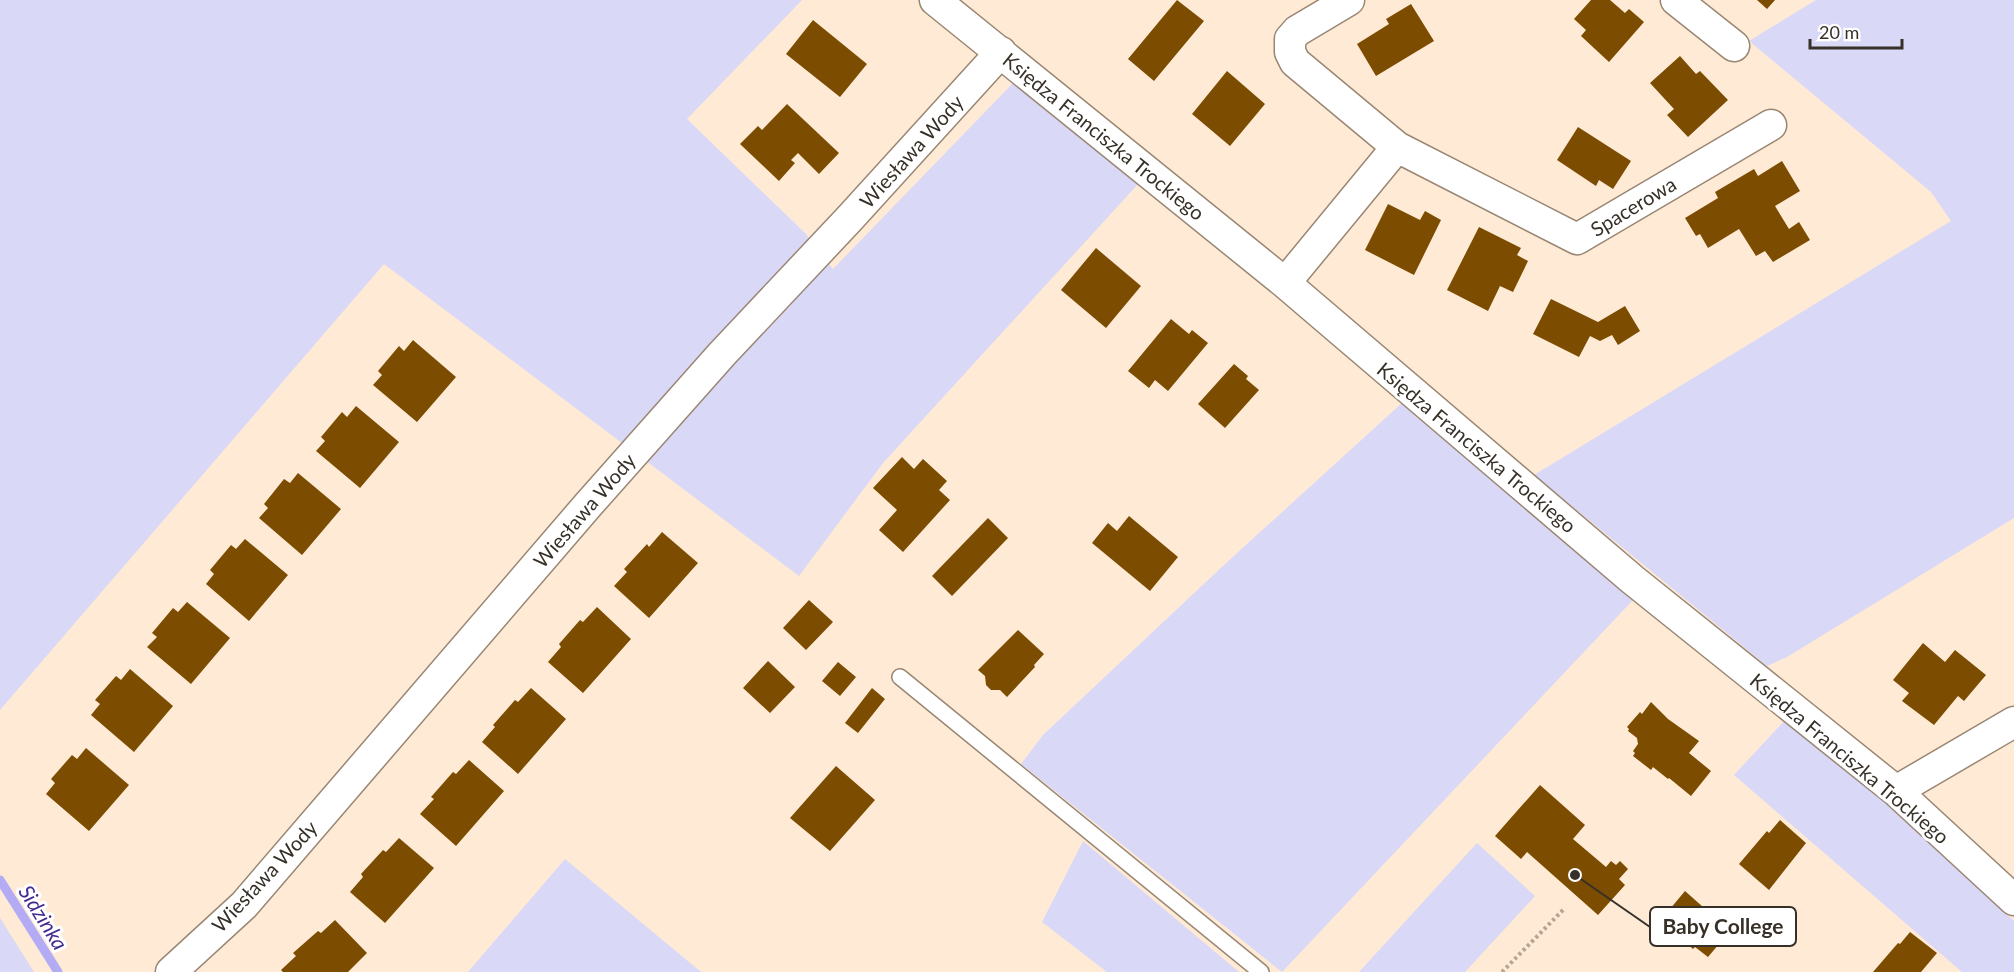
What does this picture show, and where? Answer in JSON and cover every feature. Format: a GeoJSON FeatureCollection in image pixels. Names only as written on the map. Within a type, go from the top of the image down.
{"type":"FeatureCollection","features":[{"type":"Feature","properties":{"kind":"street","name":"Księdza Franciszka Trockiego"},"geometry":{"type":"LineString","coordinates":[[935,0],[1285,283],[1633,580],[1896,791],[2014,900]]}},
{"type":"Feature","properties":{"kind":"street","name":"Spacerowa"},"geometry":{"type":"LineString","coordinates":[[1349,0],[1297,31],[1290,39],[1290,52],[1295,62],[1396,147],[1577,239],[1771,125]]}},
{"type":"Feature","properties":{"kind":"street"},"geometry":{"type":"LineString","coordinates":[[1676,0],[1734,46]]}},
{"type":"Feature","properties":{"kind":"street","name":"Wiesława Wody"},"geometry":{"type":"LineString","coordinates":[[171,972],[244,905],[588,505],[722,354],[1001,52]]}},
{"type":"Feature","properties":{"kind":"street"},"geometry":{"type":"LineString","coordinates":[[1285,283],[1396,147]]}},
{"type":"Feature","properties":{"kind":"street"},"geometry":{"type":"LineString","coordinates":[[1896,791],[2014,722]]}},
{"type":"Feature","properties":{"kind":"lane"},"geometry":{"type":"LineString","coordinates":[[900,677],[1261,972]]}},
{"type":"Feature","properties":{"kind":"path"},"geometry":{"type":"LineString","coordinates":[[1502,972],[1563,910]]}},
{"type":"Feature","properties":{"kind":"shaded area"},"geometry":{"type":"Polygon","coordinates":[[[0,0],[802,0],[687,119],[805,233],[833,269],[1015,81],[1139,183],[883,463],[799,576],[384,264],[0,710],[0,0]]]}},
{"type":"Feature","properties":{"kind":"shaded area"},"geometry":{"type":"Polygon","coordinates":[[[1816,0],[2014,0],[2014,518],[1787,657],[1767,666],[1534,475],[1951,221],[1931,192],[1749,41],[1816,0]]]}},
{"type":"Feature","properties":{"kind":"shaded area"},"geometry":{"type":"Polygon","coordinates":[[[1402,403],[1633,600],[1282,972],[1021,764],[1043,735],[1224,565],[1402,403]]]}},
{"type":"Feature","properties":{"kind":"shaded area"},"geometry":{"type":"Polygon","coordinates":[[[1787,718],[1886,803],[2014,921],[2014,972],[1962,972],[1734,775],[1787,718]]]}},
{"type":"Feature","properties":{"kind":"shaded area"},"geometry":{"type":"Polygon","coordinates":[[[1083,841],[1239,972],[1107,972],[1042,922],[1083,841]]]}},
{"type":"Feature","properties":{"kind":"shaded area"},"geometry":{"type":"Polygon","coordinates":[[[1477,843],[1535,896],[1465,972],[1359,972],[1477,843]]]}},
{"type":"Feature","properties":{"kind":"shaded area"},"geometry":{"type":"Polygon","coordinates":[[[565,859],[701,972],[468,972],[565,859]]]}},
{"type":"Feature","properties":{"kind":"shaded area"},"geometry":{"type":"Polygon","coordinates":[[[0,918],[34,972],[0,972],[0,918]]]}},
{"type":"Feature","properties":{"kind":"building"},"geometry":{"type":"Polygon","coordinates":[[[1177,0],[1204,21],[1154,81],[1128,59],[1177,0]]]}},
{"type":"Feature","properties":{"kind":"building"},"geometry":{"type":"Polygon","coordinates":[[[1591,0],[1610,0],[1625,13],[1629,9],[1644,22],[1609,62],[1581,36],[1586,30],[1574,19],[1591,0]]]}},
{"type":"Feature","properties":{"kind":"building"},"geometry":{"type":"Polygon","coordinates":[[[1757,0],[1775,0],[1767,9],[1757,0]]]}},
{"type":"Feature","properties":{"kind":"building"},"geometry":{"type":"Polygon","coordinates":[[[1411,4],[1434,41],[1376,76],[1357,44],[1389,24],[1386,19],[1411,4]]]}},
{"type":"Feature","properties":{"kind":"building"},"geometry":{"type":"Polygon","coordinates":[[[813,20],[867,64],[840,97],[786,54],[813,20]]]}},
{"type":"Feature","properties":{"kind":"building"},"geometry":{"type":"Polygon","coordinates":[[[1680,56],[1696,74],[1700,71],[1728,100],[1688,137],[1667,115],[1674,109],[1650,83],[1680,56]]]}},
{"type":"Feature","properties":{"kind":"building"},"geometry":{"type":"Polygon","coordinates":[[[1227,71],[1265,104],[1230,146],[1192,114],[1227,71]]]}},
{"type":"Feature","properties":{"kind":"building"},"geometry":{"type":"Polygon","coordinates":[[[787,104],[839,153],[819,174],[798,153],[791,160],[795,163],[779,181],[740,144],[758,126],[762,130],[787,104]]]}},
{"type":"Feature","properties":{"kind":"building"},"geometry":{"type":"Polygon","coordinates":[[[1578,127],[1631,161],[1613,189],[1599,180],[1596,186],[1557,160],[1578,127]]]}},
{"type":"Feature","properties":{"kind":"building"},"geometry":{"type":"Polygon","coordinates":[[[1782,161],[1800,191],[1775,206],[1789,229],[1799,222],[1810,240],[1773,262],[1765,251],[1756,256],[1739,229],[1708,248],[1700,234],[1696,236],[1685,218],[1718,198],[1715,192],[1754,169],[1758,176],[1782,161]]]}},
{"type":"Feature","properties":{"kind":"building"},"geometry":{"type":"Polygon","coordinates":[[[1388,204],[1420,220],[1425,211],[1441,220],[1414,275],[1365,250],[1388,204]]]}},
{"type":"Feature","properties":{"kind":"building"},"geometry":{"type":"Polygon","coordinates":[[[1479,227],[1521,248],[1517,255],[1528,261],[1513,292],[1500,286],[1488,311],[1447,290],[1479,227]]]}},
{"type":"Feature","properties":{"kind":"building"},"geometry":{"type":"Polygon","coordinates":[[[1096,248],[1141,286],[1106,328],[1061,290],[1096,248]]]}},
{"type":"Feature","properties":{"kind":"building"},"geometry":{"type":"Polygon","coordinates":[[[1551,299],[1598,322],[1625,306],[1640,331],[1618,345],[1612,335],[1600,341],[1590,336],[1579,357],[1533,334],[1551,299]]]}},
{"type":"Feature","properties":{"kind":"building"},"geometry":{"type":"Polygon","coordinates":[[[1171,319],[1189,334],[1192,330],[1208,343],[1168,391],[1155,380],[1149,388],[1128,371],[1171,319]]]}},
{"type":"Feature","properties":{"kind":"building"},"geometry":{"type":"Polygon","coordinates":[[[413,340],[456,377],[417,422],[373,385],[382,375],[378,371],[399,346],[404,351],[413,340]]]}},
{"type":"Feature","properties":{"kind":"building"},"geometry":{"type":"Polygon","coordinates":[[[1234,364],[1259,390],[1225,428],[1198,404],[1234,364]]]}},
{"type":"Feature","properties":{"kind":"building"},"geometry":{"type":"Polygon","coordinates":[[[356,406],[399,442],[360,488],[316,451],[325,441],[321,437],[342,412],[347,417],[356,406]]]}},
{"type":"Feature","properties":{"kind":"building"},"geometry":{"type":"Polygon","coordinates":[[[902,457],[914,469],[923,459],[947,481],[939,490],[950,500],[903,552],[879,530],[897,510],[873,488],[902,457]]]}},
{"type":"Feature","properties":{"kind":"building"},"geometry":{"type":"Polygon","coordinates":[[[298,473],[341,509],[302,555],[259,518],[268,508],[264,504],[284,479],[290,483],[298,473]]]}},
{"type":"Feature","properties":{"kind":"building"},"geometry":{"type":"Polygon","coordinates":[[[1129,516],[1178,557],[1150,591],[1092,543],[1108,523],[1117,531],[1129,516]]]}},
{"type":"Feature","properties":{"kind":"building"},"geometry":{"type":"Polygon","coordinates":[[[988,518],[1008,538],[952,596],[932,576],[988,518]]]}},
{"type":"Feature","properties":{"kind":"building"},"geometry":{"type":"Polygon","coordinates":[[[662,532],[698,563],[649,618],[614,586],[627,572],[624,569],[647,544],[649,547],[662,532]]]}},
{"type":"Feature","properties":{"kind":"building"},"geometry":{"type":"Polygon","coordinates":[[[245,539],[288,575],[249,621],[206,584],[214,574],[210,570],[231,545],[236,549],[245,539]]]}},
{"type":"Feature","properties":{"kind":"building"},"geometry":{"type":"Polygon","coordinates":[[[809,600],[833,622],[806,650],[783,628],[809,600]]]}},
{"type":"Feature","properties":{"kind":"building"},"geometry":{"type":"Polygon","coordinates":[[[187,602],[230,638],[191,684],[147,647],[157,637],[152,633],[173,608],[178,612],[187,602]]]}},
{"type":"Feature","properties":{"kind":"building"},"geometry":{"type":"Polygon","coordinates":[[[597,607],[631,639],[583,693],[548,662],[561,647],[559,644],[580,620],[583,622],[597,607]]]}},
{"type":"Feature","properties":{"kind":"building"},"geometry":{"type":"Polygon","coordinates":[[[1018,630],[1044,654],[1007,697],[1000,690],[991,690],[986,685],[985,676],[978,670],[1018,630]]]}},
{"type":"Feature","properties":{"kind":"building"},"geometry":{"type":"Polygon","coordinates":[[[1923,643],[1945,662],[1955,650],[1986,675],[1964,701],[1958,696],[1934,725],[1902,701],[1909,693],[1893,680],[1923,643]]]}},
{"type":"Feature","properties":{"kind":"building"},"geometry":{"type":"Polygon","coordinates":[[[768,661],[795,687],[770,713],[743,688],[768,661]]]}},
{"type":"Feature","properties":{"kind":"building"},"geometry":{"type":"Polygon","coordinates":[[[838,662],[856,677],[840,696],[822,681],[838,662]]]}},
{"type":"Feature","properties":{"kind":"building"},"geometry":{"type":"Polygon","coordinates":[[[130,669],[173,706],[134,752],[91,715],[100,704],[95,700],[116,676],[121,680],[130,669]]]}},
{"type":"Feature","properties":{"kind":"building"},"geometry":{"type":"Polygon","coordinates":[[[531,688],[566,719],[518,774],[482,742],[495,727],[493,725],[515,700],[518,702],[531,688]]]}},
{"type":"Feature","properties":{"kind":"building"},"geometry":{"type":"Polygon","coordinates":[[[872,688],[885,699],[858,733],[845,723],[872,688]]]}},
{"type":"Feature","properties":{"kind":"building"},"geometry":{"type":"Polygon","coordinates":[[[1651,702],[1668,719],[1699,741],[1689,753],[1711,771],[1691,796],[1669,778],[1653,767],[1651,770],[1633,756],[1635,753],[1633,751],[1638,744],[1637,738],[1628,731],[1627,727],[1640,712],[1642,714],[1651,702]]]}},
{"type":"Feature","properties":{"kind":"building"},"geometry":{"type":"Polygon","coordinates":[[[86,748],[129,785],[89,831],[46,794],[55,783],[51,779],[72,755],[77,759],[86,748]]]}},
{"type":"Feature","properties":{"kind":"building"},"geometry":{"type":"Polygon","coordinates":[[[469,760],[504,791],[456,846],[420,814],[434,799],[431,797],[453,772],[456,774],[469,760]]]}},
{"type":"Feature","properties":{"kind":"building"},"geometry":{"type":"Polygon","coordinates":[[[836,766],[875,800],[830,851],[790,818],[836,766]]]}},
{"type":"Feature","properties":{"kind":"building"},"geometry":{"type":"Polygon","coordinates":[[[1540,785],[1585,825],[1573,839],[1606,867],[1611,861],[1616,865],[1620,861],[1628,869],[1619,879],[1625,885],[1598,915],[1527,852],[1521,859],[1495,836],[1540,785]]]}},
{"type":"Feature","properties":{"kind":"building"},"geometry":{"type":"Polygon","coordinates":[[[1780,820],[1806,843],[1769,890],[1739,864],[1767,831],[1769,833],[1780,820]]]}},
{"type":"Feature","properties":{"kind":"building"},"geometry":{"type":"Polygon","coordinates":[[[399,838],[434,868],[385,923],[350,892],[363,877],[361,874],[383,850],[386,852],[399,838]]]}},
{"type":"Feature","properties":{"kind":"building"},"geometry":{"type":"Polygon","coordinates":[[[1685,891],[1730,931],[1708,957],[1695,947],[1693,949],[1660,921],[1685,891]]]}},
{"type":"Feature","properties":{"kind":"building"},"geometry":{"type":"Polygon","coordinates":[[[335,920],[367,953],[348,972],[283,972],[281,970],[296,956],[293,953],[318,931],[321,933],[335,920]]]}},
{"type":"Feature","properties":{"kind":"building"},"geometry":{"type":"Polygon","coordinates":[[[1910,932],[1937,953],[1921,972],[1873,972],[1898,943],[1900,944],[1910,932]]]}},
{"type":"Feature","properties":{"kind":"waterway","name":"Sidzinka"},"geometry":{"type":"LineString","coordinates":[[0,880],[58,972]]}},
{"type":"Feature","properties":{"kind":"place","name":"Baby College"},"geometry":{"type":"Point","coordinates":[1575,875]}}]}
